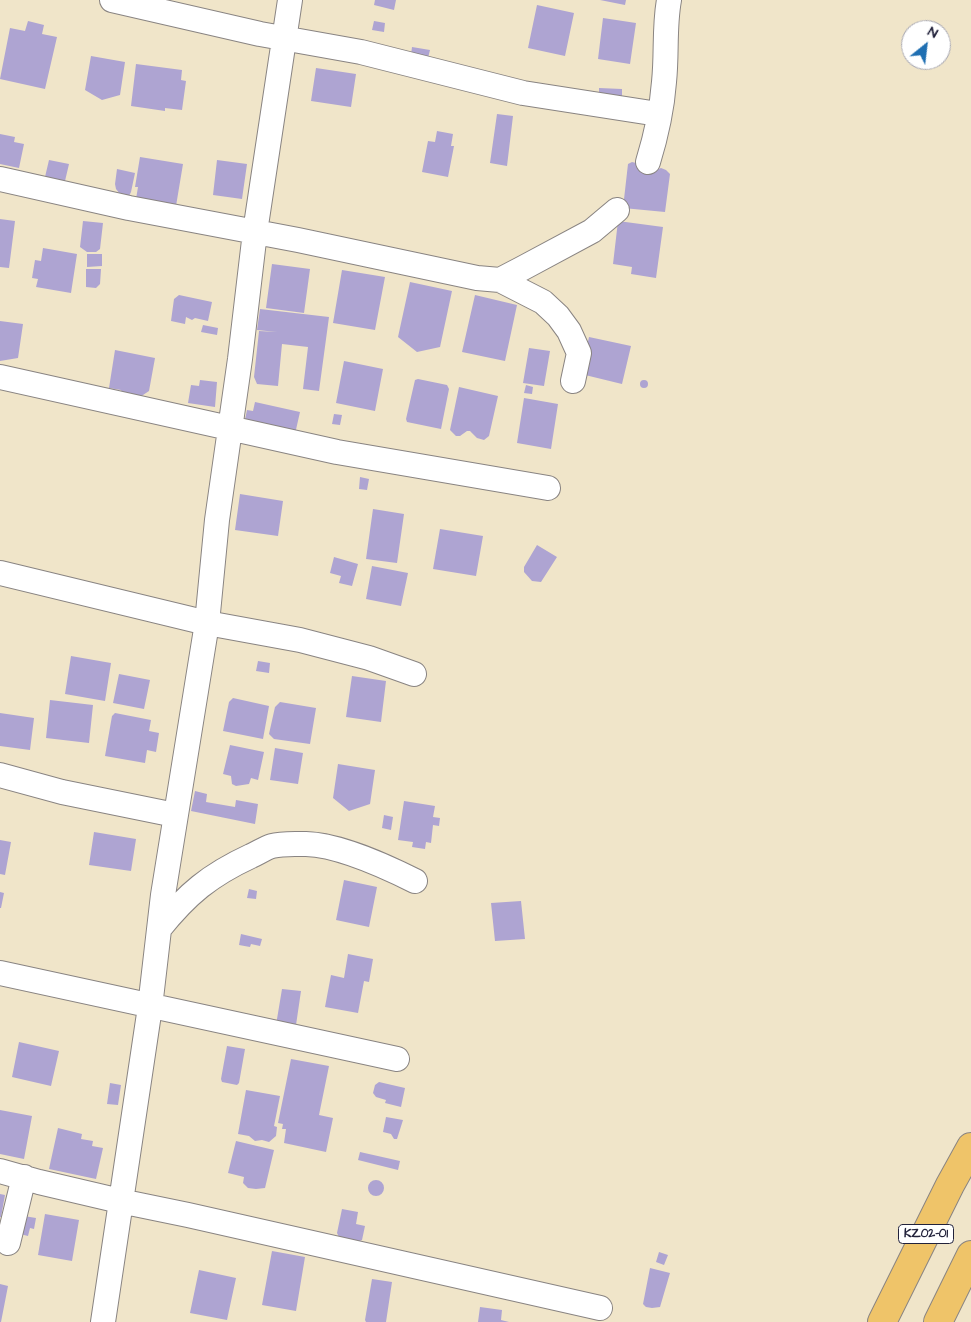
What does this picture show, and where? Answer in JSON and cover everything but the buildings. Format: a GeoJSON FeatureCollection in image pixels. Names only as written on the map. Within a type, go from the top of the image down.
{"type":"FeatureCollection","features":[{"type":"Feature","properties":{"kind":"highway","name":"KZ02-01"},"geometry":{"type":"LineString","coordinates":[[882,1322],[971,1147]]}},
{"type":"Feature","properties":{"kind":"highway"},"geometry":{"type":"LineString","coordinates":[[938,1322],[971,1255]]}},
{"type":"Feature","properties":{"kind":"street"},"geometry":{"type":"LineString","coordinates":[[112,0],[260,34],[361,52],[523,93],[658,114]]}},
{"type":"Feature","properties":{"kind":"street"},"geometry":{"type":"LineString","coordinates":[[103,1322],[150,1007],[175,815],[207,624],[217,520],[255,232],[290,0]]}},
{"type":"Feature","properties":{"kind":"street"},"geometry":{"type":"LineString","coordinates":[[648,162],[656,132],[664,82],[666,17],[669,0]]}},
{"type":"Feature","properties":{"kind":"street"},"geometry":{"type":"LineString","coordinates":[[0,179],[129,208],[298,240],[477,278],[500,280],[543,302],[558,316],[569,331],[579,353],[573,381]]}},
{"type":"Feature","properties":{"kind":"street"},"geometry":{"type":"LineString","coordinates":[[500,280],[592,232],[617,210]]}},
{"type":"Feature","properties":{"kind":"street"},"geometry":{"type":"LineString","coordinates":[[0,377],[337,452],[548,488]]}},
{"type":"Feature","properties":{"kind":"street"},"geometry":{"type":"LineString","coordinates":[[0,573],[207,624],[300,640],[370,658],[414,674]]}},
{"type":"Feature","properties":{"kind":"street"},"geometry":{"type":"LineString","coordinates":[[0,775],[62,792],[175,815]]}},
{"type":"Feature","properties":{"kind":"street"},"geometry":{"type":"LineString","coordinates":[[159,929],[179,905],[200,885],[228,867],[272,846],[307,844],[339,850],[371,860],[415,881]]}},
{"type":"Feature","properties":{"kind":"street"},"geometry":{"type":"LineString","coordinates":[[0,973],[397,1059]]}},
{"type":"Feature","properties":{"kind":"street"},"geometry":{"type":"LineString","coordinates":[[0,1171],[39,1182],[188,1215],[594,1312]]}},
{"type":"Feature","properties":{"kind":"street"},"geometry":{"type":"LineString","coordinates":[[8,1243],[24,1177]]}}]}
